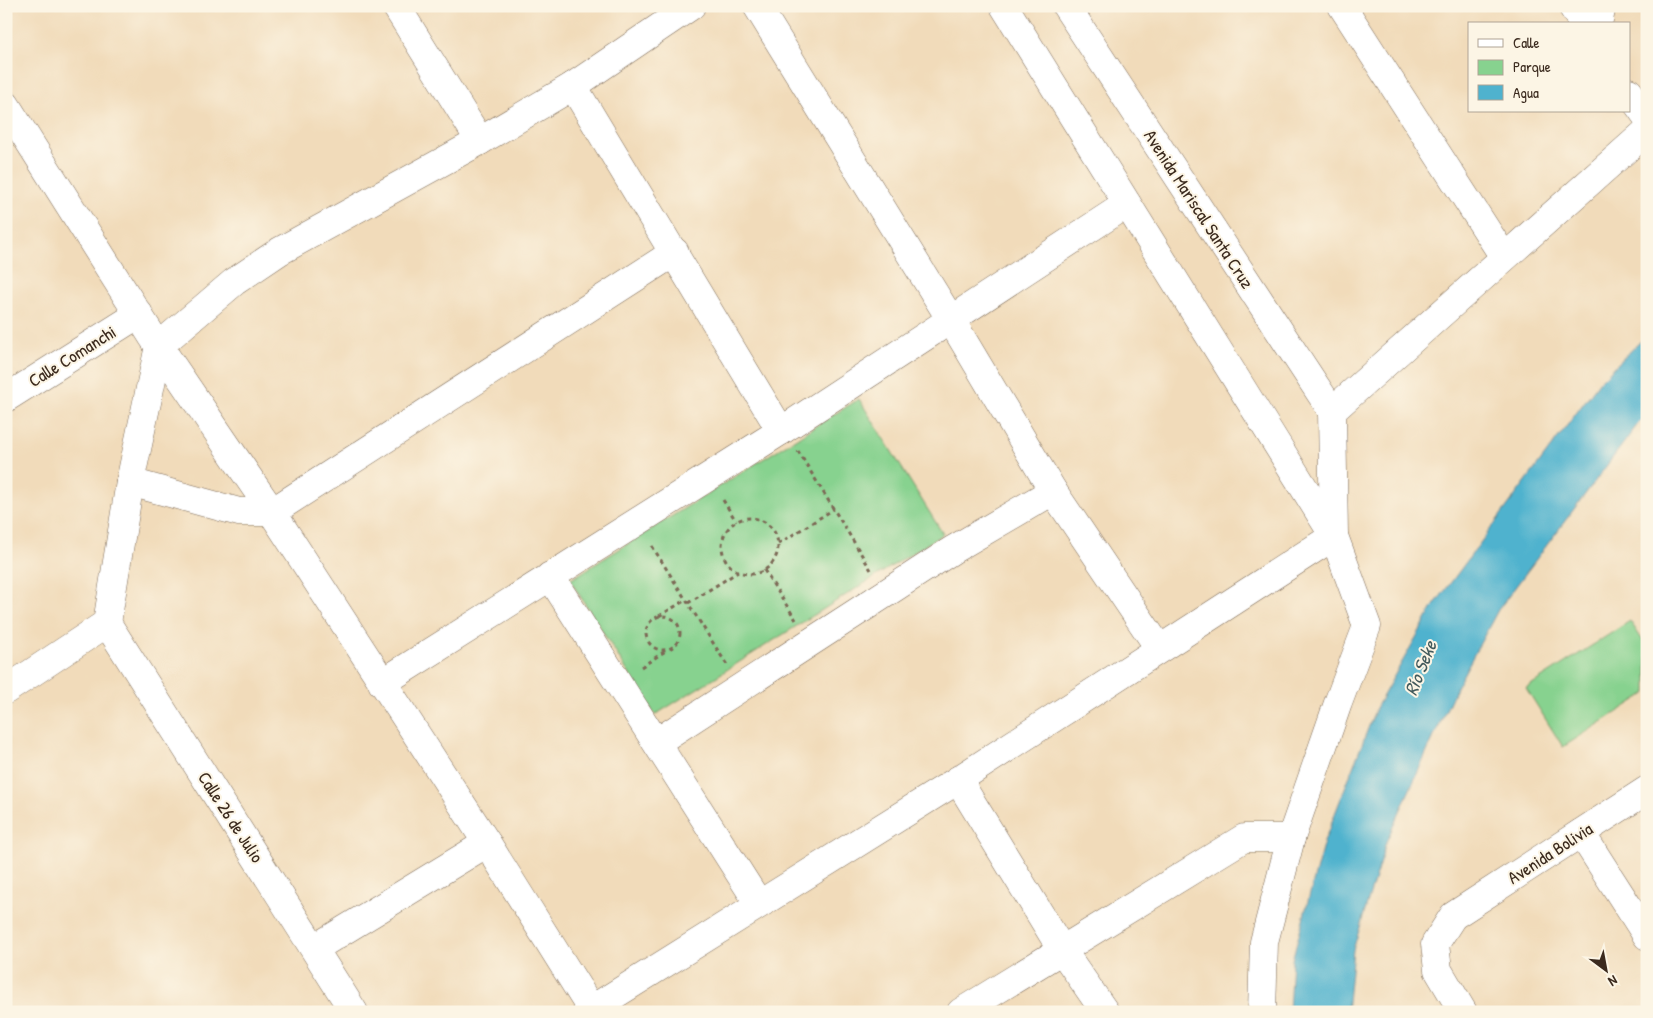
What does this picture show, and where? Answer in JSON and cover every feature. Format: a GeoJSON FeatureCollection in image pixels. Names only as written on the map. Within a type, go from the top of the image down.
{"type":"FeatureCollection","features":[{"type":"Feature","properties":{"kind":"street"},"geometry":{"type":"LineString","coordinates":[[396,6],[480,141]]}},
{"type":"Feature","properties":{"kind":"street"},"geometry":{"type":"LineString","coordinates":[[6,690],[108,623],[130,482],[159,346],[234,282],[280,251],[480,141],[573,86],[691,6]]}},
{"type":"Feature","properties":{"kind":"street"},"geometry":{"type":"LineString","coordinates":[[757,6],[951,320],[1053,491],[1159,648]]}},
{"type":"Feature","properties":{"kind":"street"},"geometry":{"type":"LineString","coordinates":[[1004,6],[1334,536],[1367,626],[1291,838],[1264,942],[1262,1012]]}},
{"type":"Feature","properties":{"kind":"street","name":"Avenida Mariscal Santa Cruz"},"geometry":{"type":"LineString","coordinates":[[1066,6],[1332,411]]}},
{"type":"Feature","properties":{"kind":"street"},"geometry":{"type":"LineString","coordinates":[[1342,6],[1504,257]]}},
{"type":"Feature","properties":{"kind":"street"},"geometry":{"type":"LineString","coordinates":[[1572,6],[1582,22]]}},
{"type":"Feature","properties":{"kind":"street"},"geometry":{"type":"LineString","coordinates":[[1598,22],[1602,6]]}},
{"type":"Feature","properties":{"kind":"street"},"geometry":{"type":"LineString","coordinates":[[573,86],[789,440]]}},
{"type":"Feature","properties":{"kind":"street"},"geometry":{"type":"LineString","coordinates":[[1630,93],[1647,117]]}},
{"type":"Feature","properties":{"kind":"street"},"geometry":{"type":"LineString","coordinates":[[6,104],[159,346],[272,512],[487,843],[592,1011],[958,780],[1334,536]]}},
{"type":"Feature","properties":{"kind":"street"},"geometry":{"type":"LineString","coordinates":[[1334,536],[1332,411],[1647,131]]}},
{"type":"Feature","properties":{"kind":"street"},"geometry":{"type":"LineString","coordinates":[[382,683],[550,576],[789,440],[951,320],[1127,204]]}},
{"type":"Feature","properties":{"kind":"street"},"geometry":{"type":"LineString","coordinates":[[130,482],[240,512],[272,512],[675,252]]}},
{"type":"Feature","properties":{"kind":"street","name":"Calle Comanchi"},"geometry":{"type":"LineString","coordinates":[[6,398],[139,314]]}},
{"type":"Feature","properties":{"kind":"street"},"geometry":{"type":"LineString","coordinates":[[657,742],[954,549],[1053,491]]}},
{"type":"Feature","properties":{"kind":"street"},"geometry":{"type":"LineString","coordinates":[[550,576],[759,904]]}},
{"type":"Feature","properties":{"kind":"street","name":"Calle 26 de Julio"},"geometry":{"type":"LineString","coordinates":[[108,623],[354,1012]]}},
{"type":"Feature","properties":{"kind":"street"},"geometry":{"type":"LineString","coordinates":[[958,780],[1062,950],[1105,1012]]}},
{"type":"Feature","properties":{"kind":"street","name":"Avenida Bolivia"},"geometry":{"type":"LineString","coordinates":[[1464,1012],[1438,970],[1436,953],[1435,944],[1453,916],[1647,790]]}},
{"type":"Feature","properties":{"kind":"street"},"geometry":{"type":"LineString","coordinates":[[1581,833],[1647,936]]}},
{"type":"Feature","properties":{"kind":"street"},"geometry":{"type":"LineString","coordinates":[[961,1012],[1244,838],[1291,838]]}},
{"type":"Feature","properties":{"kind":"street"},"geometry":{"type":"LineString","coordinates":[[315,948],[487,843]]}},
{"type":"Feature","properties":{"kind":"path"},"geometry":{"type":"LineString","coordinates":[[789,440],[875,577]]}},
{"type":"Feature","properties":{"kind":"path"},"geometry":{"type":"LineString","coordinates":[[721,497],[736,521]]}},
{"type":"Feature","properties":{"kind":"path"},"geometry":{"type":"LineString","coordinates":[[778,544],[834,509]]}},
{"type":"Feature","properties":{"kind":"path"},"geometry":{"type":"LineString","coordinates":[[751,517],[760,519],[774,531],[778,544],[776,557],[764,570],[754,573],[739,571],[728,564],[721,546],[727,529],[736,521],[751,517]]}},
{"type":"Feature","properties":{"kind":"path"},"geometry":{"type":"LineString","coordinates":[[649,542],[729,668]]}},
{"type":"Feature","properties":{"kind":"path"},"geometry":{"type":"LineString","coordinates":[[764,570],[799,625]]}},
{"type":"Feature","properties":{"kind":"path"},"geometry":{"type":"LineString","coordinates":[[673,647],[658,649],[649,643],[646,632],[654,619],[739,571]]}},
{"type":"Feature","properties":{"kind":"path"},"geometry":{"type":"LineString","coordinates":[[637,670],[673,647],[680,637],[679,626],[675,621],[665,616],[654,619]]}},
{"type":"Feature","properties":{"kind":"green space"},"geometry":{"type":"Polygon","coordinates":[[[859,399],[943,534],[655,715],[570,580],[859,399]]]}},
{"type":"Feature","properties":{"kind":"green space"},"geometry":{"type":"Polygon","coordinates":[[[1630,621],[1647,647],[1647,693],[1563,747],[1526,688],[1630,621]]]}},
{"type":"Feature","properties":{"kind":"water","name":"Río Seke"},"geometry":{"type":"Polygon","coordinates":[[[1647,335],[1647,415],[1638,424],[1498,610],[1456,688],[1386,842],[1353,950],[1347,1012],[1289,1012],[1292,960],[1324,842],[1376,708],[1435,604],[1600,381],[1647,335]]]}}]}
